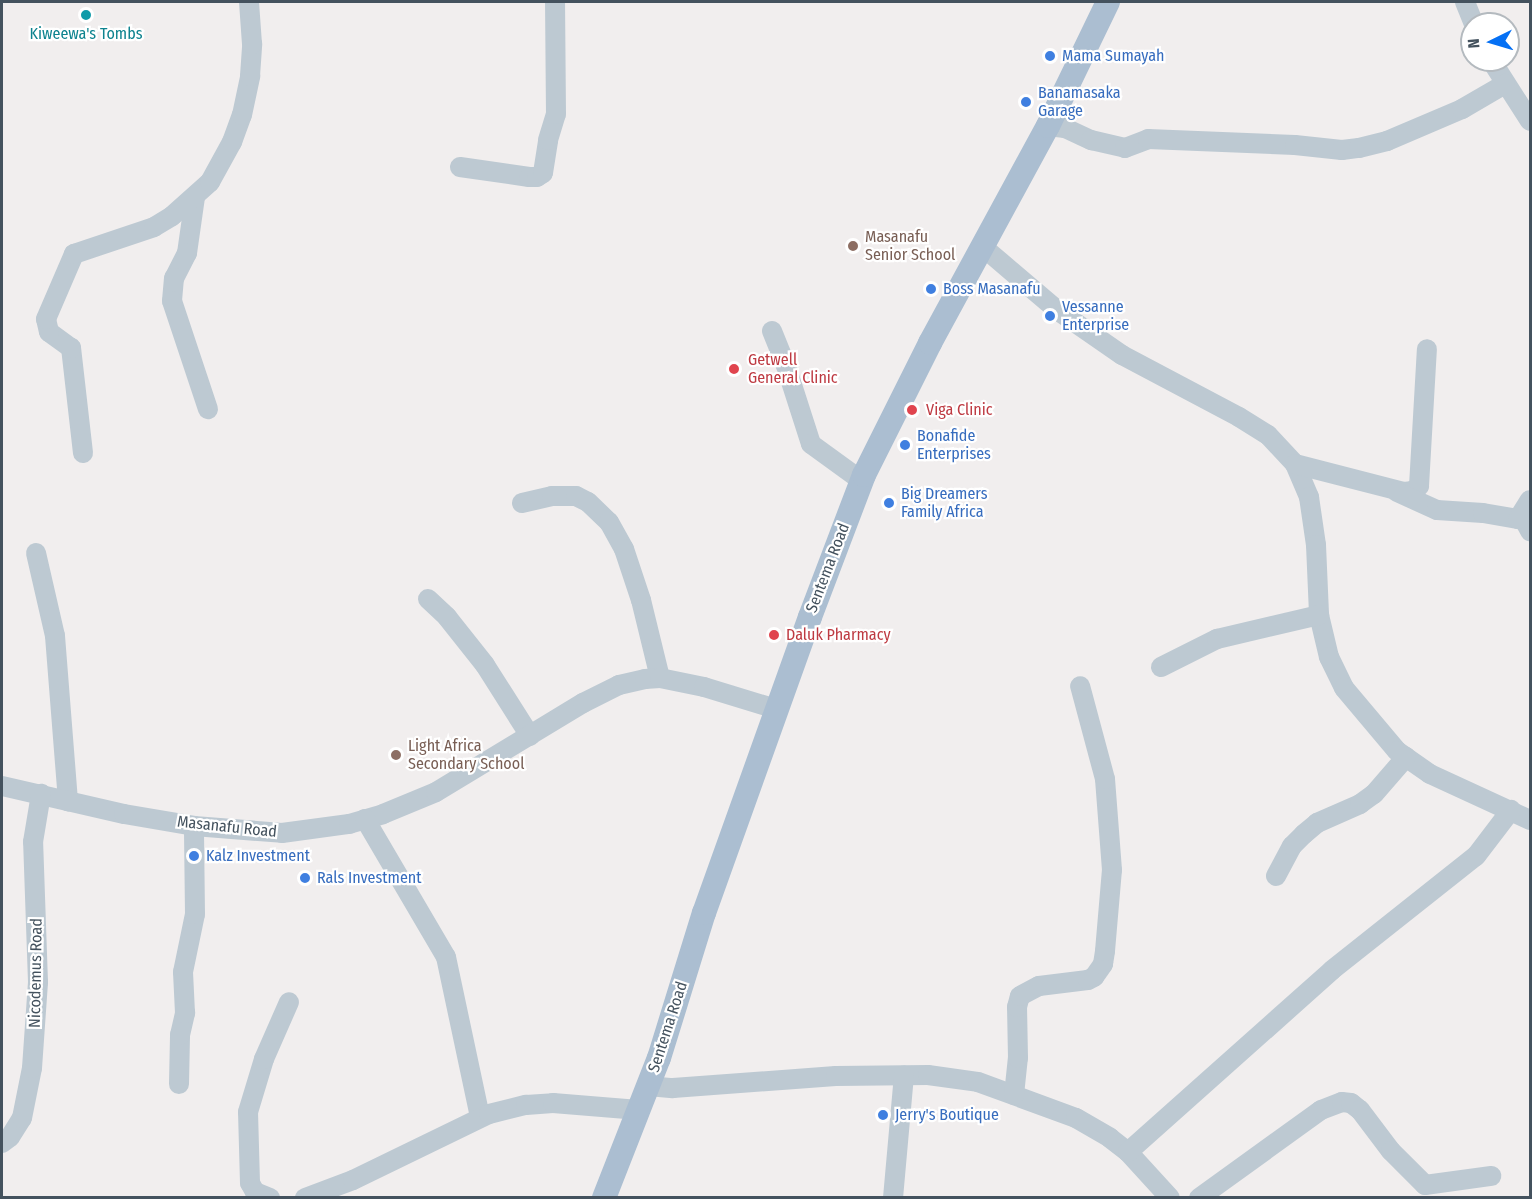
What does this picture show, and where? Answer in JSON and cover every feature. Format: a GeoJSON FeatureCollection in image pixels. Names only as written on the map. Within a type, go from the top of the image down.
{"type":"FeatureCollection","features":[{"type":"Feature","properties":{"kind":"main road","name":"Sentema Road"},"geometry":{"type":"LineString","coordinates":[[604,1197],[648,1086],[704,913],[776,709],[862,481],[930,343],[1048,126],[1108,2]]}},
{"type":"Feature","properties":{"kind":"street"},"geometry":{"type":"LineString","coordinates":[[83,453],[71,348],[49,332],[46,320],[74,254],[154,226],[195,197],[210,182],[223,161],[242,115],[251,55],[249,2]]}},
{"type":"Feature","properties":{"kind":"street"},"geometry":{"type":"LineString","coordinates":[[460,167],[529,177],[537,177],[543,173],[548,140],[556,114],[555,2]]}},
{"type":"Feature","properties":{"kind":"street"},"geometry":{"type":"LineString","coordinates":[[1498,72],[1530,120]]}},
{"type":"Feature","properties":{"kind":"street"},"geometry":{"type":"LineString","coordinates":[[1048,126],[1065,128],[1091,140],[1125,148],[1148,139],[1283,144],[1342,150],[1387,141],[1462,109],[1504,84]]}},
{"type":"Feature","properties":{"kind":"street"},"geometry":{"type":"LineString","coordinates":[[195,197],[187,253],[174,278],[172,301],[208,409]]}},
{"type":"Feature","properties":{"kind":"street"},"geometry":{"type":"LineString","coordinates":[[983,247],[1075,323],[1122,355],[1239,417],[1268,435],[1295,464],[1311,507],[1316,545],[1318,615],[1329,657],[1344,688],[1397,750],[1406,757],[1430,774],[1530,820]]}},
{"type":"Feature","properties":{"kind":"street"},"geometry":{"type":"LineString","coordinates":[[772,331],[785,363],[811,444],[862,481]]}},
{"type":"Feature","properties":{"kind":"street"},"geometry":{"type":"LineString","coordinates":[[1390,489],[1413,491],[1422,480],[1427,349]]}},
{"type":"Feature","properties":{"kind":"street"},"geometry":{"type":"LineString","coordinates":[[1295,464],[1390,489],[1437,510],[1483,513],[1524,525],[1530,500]]}},
{"type":"Feature","properties":{"kind":"street"},"geometry":{"type":"LineString","coordinates":[[522,503],[552,496],[576,496],[588,502],[609,522],[624,549],[641,600],[660,678]]}},
{"type":"Feature","properties":{"kind":"street"},"geometry":{"type":"LineString","coordinates":[[36,553],[55,636],[68,801]]}},
{"type":"Feature","properties":{"kind":"street"},"geometry":{"type":"LineString","coordinates":[[428,599],[447,617],[485,665],[530,736]]}},
{"type":"Feature","properties":{"kind":"street"},"geometry":{"type":"LineString","coordinates":[[1161,667],[1217,639],[1318,615]]}},
{"type":"Feature","properties":{"kind":"street","name":"Masanafu Road"},"geometry":{"type":"LineString","coordinates":[[2,786],[194,826],[282,833],[320,829],[365,819],[436,792],[583,703],[619,685],[660,678],[704,687],[776,709]]}},
{"type":"Feature","properties":{"kind":"street"},"geometry":{"type":"LineString","coordinates":[[1014,1095],[1018,1058],[1017,1007],[1020,996],[1039,986],[1094,977],[1103,964],[1112,870],[1109,822],[1105,779],[1080,686]]}},
{"type":"Feature","properties":{"kind":"street"},"geometry":{"type":"LineString","coordinates":[[1276,876],[1292,846],[1304,834],[1317,823],[1360,804],[1374,794],[1406,757]]}},
{"type":"Feature","properties":{"kind":"street","name":"Nicodemus Road"},"geometry":{"type":"LineString","coordinates":[[2,1143],[14,1132],[22,1118],[32,1068],[38,982],[33,842],[41,794]]}},
{"type":"Feature","properties":{"kind":"street"},"geometry":{"type":"LineString","coordinates":[[1128,1152],[1332,970],[1476,856],[1510,810]]}},
{"type":"Feature","properties":{"kind":"street"},"geometry":{"type":"LineString","coordinates":[[365,819],[446,957],[480,1118]]}},
{"type":"Feature","properties":{"kind":"street"},"geometry":{"type":"LineString","coordinates":[[179,1084],[180,1035],[185,1013],[183,972],[195,914],[194,826]]}},
{"type":"Feature","properties":{"kind":"street"},"geometry":{"type":"LineString","coordinates":[[270,1197],[255,1192],[250,1184],[248,1112],[264,1059],[289,1002]]}},
{"type":"Feature","properties":{"kind":"street"},"geometry":{"type":"LineString","coordinates":[[648,1086],[673,1088],[836,1076],[952,1077],[1014,1095],[1076,1118],[1110,1138],[1128,1152],[1170,1197]]}},
{"type":"Feature","properties":{"kind":"street"},"geometry":{"type":"LineString","coordinates":[[892,1197],[904,1076]]}},
{"type":"Feature","properties":{"kind":"street"},"geometry":{"type":"LineString","coordinates":[[1199,1197],[1321,1110],[1342,1102],[1351,1103],[1360,1110],[1390,1151],[1425,1185],[1491,1176]]}},
{"type":"Feature","properties":{"kind":"street"},"geometry":{"type":"LineString","coordinates":[[305,1197],[353,1180],[480,1118],[526,1105],[553,1103],[639,1110]]}},
{"type":"Feature","properties":{"kind":"place","name":"Kiweewa's Tombs"},"geometry":{"type":"Point","coordinates":[86,15]}},
{"type":"Feature","properties":{"kind":"place","name":"Mama Sumayah"},"geometry":{"type":"Point","coordinates":[1050,56]}},
{"type":"Feature","properties":{"kind":"place","name":"Banamasaka Garage"},"geometry":{"type":"Point","coordinates":[1026,102]}},
{"type":"Feature","properties":{"kind":"place","name":"Masanafu Senior School"},"geometry":{"type":"Point","coordinates":[853,246]}},
{"type":"Feature","properties":{"kind":"place","name":"Boss Masanafu"},"geometry":{"type":"Point","coordinates":[931,289]}},
{"type":"Feature","properties":{"kind":"place","name":"Vessanne Enterprise"},"geometry":{"type":"Point","coordinates":[1050,316]}},
{"type":"Feature","properties":{"kind":"place","name":"Getwell General Clinic"},"geometry":{"type":"Point","coordinates":[734,369]}},
{"type":"Feature","properties":{"kind":"place","name":"Viga Clinic"},"geometry":{"type":"Point","coordinates":[912,410]}},
{"type":"Feature","properties":{"kind":"place","name":"Bonafide Enterprises"},"geometry":{"type":"Point","coordinates":[905,445]}},
{"type":"Feature","properties":{"kind":"place","name":"Big Dreamers Family Africa"},"geometry":{"type":"Point","coordinates":[889,503]}},
{"type":"Feature","properties":{"kind":"place","name":"Daluk Pharmacy"},"geometry":{"type":"Point","coordinates":[774,635]}},
{"type":"Feature","properties":{"kind":"place","name":"Light Africa Secondary School"},"geometry":{"type":"Point","coordinates":[396,755]}},
{"type":"Feature","properties":{"kind":"place","name":"Kalz Investment"},"geometry":{"type":"Point","coordinates":[194,856]}},
{"type":"Feature","properties":{"kind":"place","name":"Rals Investment"},"geometry":{"type":"Point","coordinates":[305,878]}},
{"type":"Feature","properties":{"kind":"place","name":"Jerry's Boutique"},"geometry":{"type":"Point","coordinates":[883,1115]}}]}
